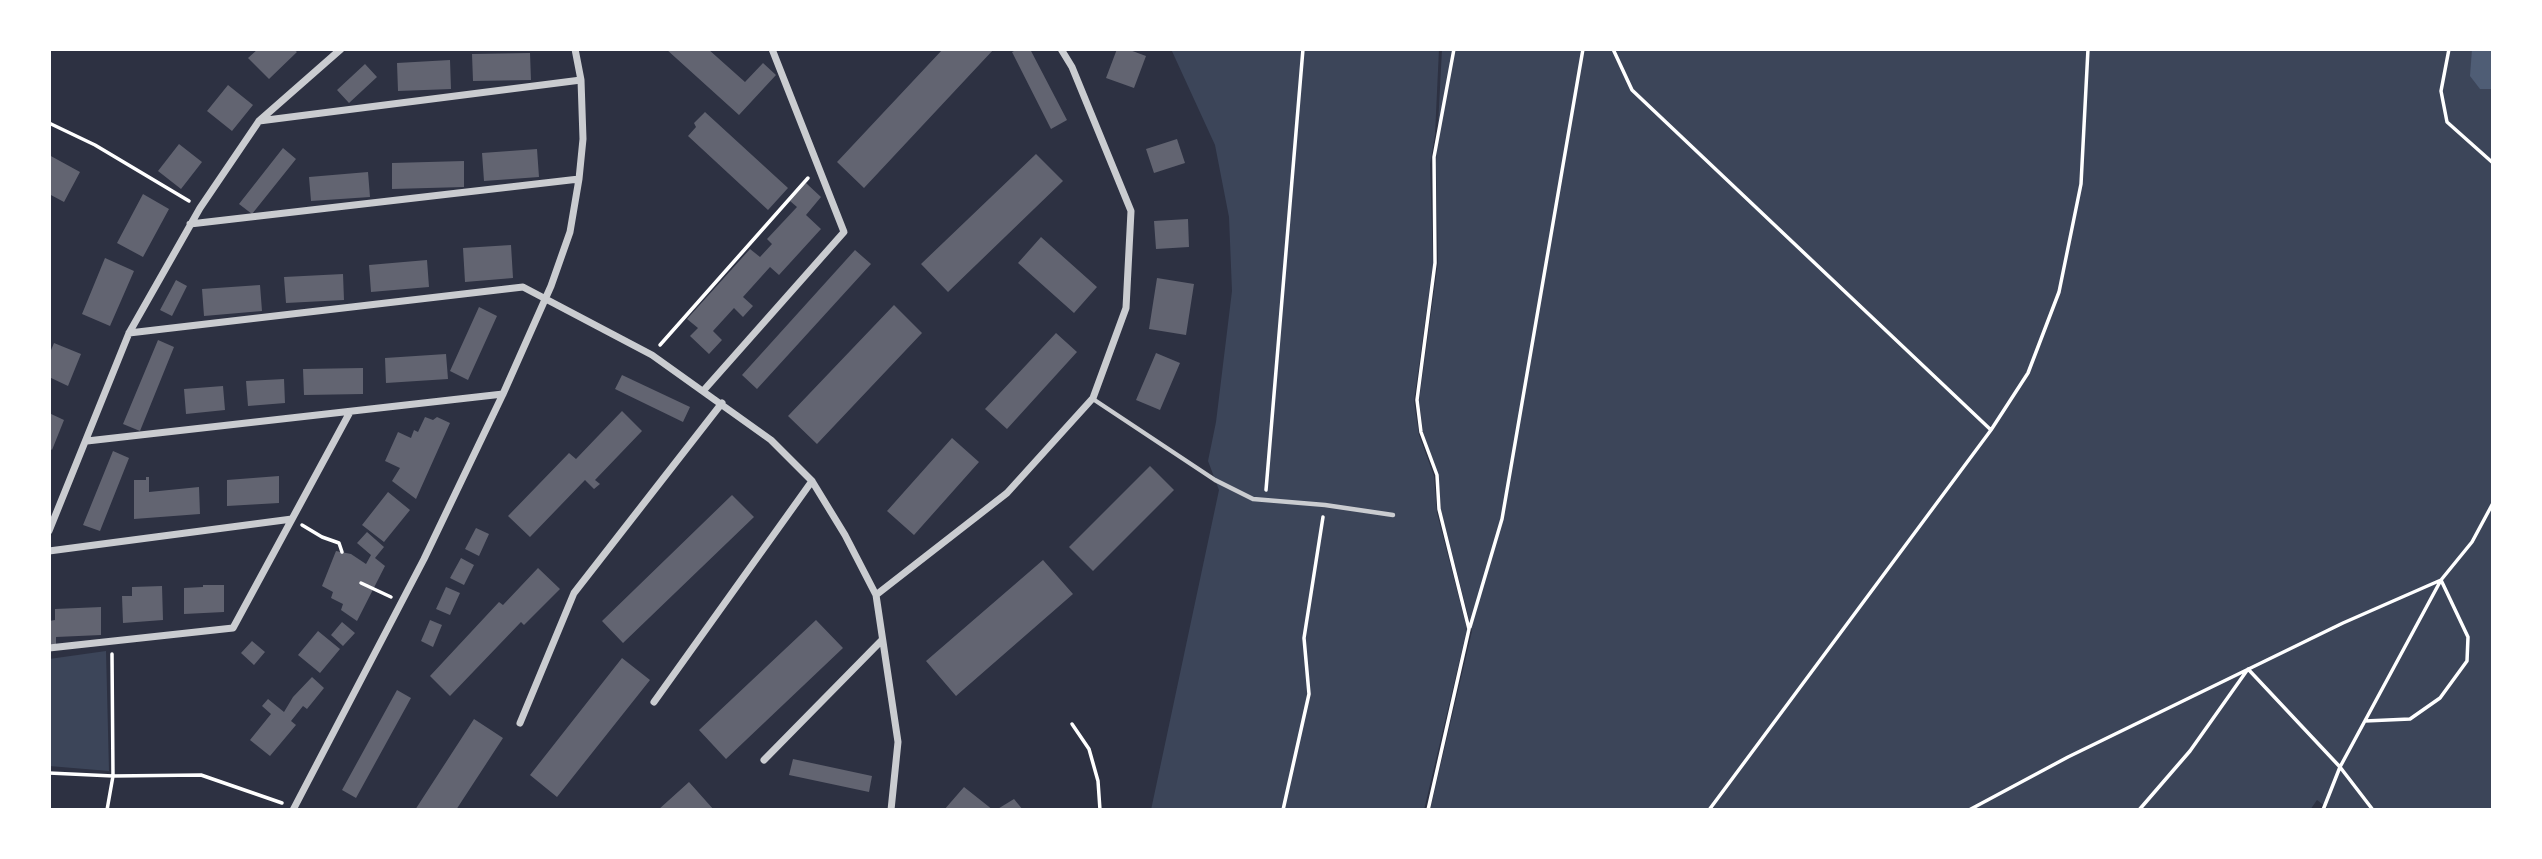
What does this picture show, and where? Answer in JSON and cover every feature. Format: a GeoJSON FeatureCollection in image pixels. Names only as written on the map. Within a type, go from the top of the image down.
{"type":"FeatureCollection","features":[{"type":"Feature","properties":{"kind":"street"},"geometry":{"type":"LineString","coordinates":[[49,531],[129,333],[190,224],[259,121],[341,49]]}},
{"type":"Feature","properties":{"kind":"street"},"geometry":{"type":"LineString","coordinates":[[293,809],[401,603],[503,394],[546,298],[570,232],[579,179],[583,139],[581,80],[575,49]]}},
{"type":"Feature","properties":{"kind":"street"},"geometry":{"type":"LineString","coordinates":[[704,390],[844,232],[772,49]]}},
{"type":"Feature","properties":{"kind":"street"},"geometry":{"type":"LineString","coordinates":[[876,595],[1007,493],[1093,398],[1126,308],[1131,211],[1072,67],[1060,49]]}},
{"type":"Feature","properties":{"kind":"street"},"geometry":{"type":"LineString","coordinates":[[259,121],[581,80]]}},
{"type":"Feature","properties":{"kind":"street"},"geometry":{"type":"LineString","coordinates":[[190,224],[579,179]]}},
{"type":"Feature","properties":{"kind":"street"},"geometry":{"type":"LineString","coordinates":[[129,333],[523,287],[652,355],[771,440],[812,481],[876,595],[898,742],[891,810]]}},
{"type":"Feature","properties":{"kind":"street"},"geometry":{"type":"LineString","coordinates":[[87,441],[503,394]]}},
{"type":"Feature","properties":{"kind":"street"},"geometry":{"type":"LineString","coordinates":[[520,723],[574,593],[722,403]]}},
{"type":"Feature","properties":{"kind":"street"},"geometry":{"type":"LineString","coordinates":[[49,648],[233,628],[350,412]]}},
{"type":"Feature","properties":{"kind":"street"},"geometry":{"type":"LineString","coordinates":[[654,702],[812,481]]}},
{"type":"Feature","properties":{"kind":"street"},"geometry":{"type":"LineString","coordinates":[[49,551],[291,521]]}},
{"type":"Feature","properties":{"kind":"street"},"geometry":{"type":"LineString","coordinates":[[764,760],[882,640]]}},
{"type":"Feature","properties":{"kind":"lane"},"geometry":{"type":"LineString","coordinates":[[1093,398],[1215,480],[1253,499],[1325,505],[1393,516]]}},
{"type":"Feature","properties":{"kind":"path"},"geometry":{"type":"LineString","coordinates":[[1265,500],[1303,49]]}},
{"type":"Feature","properties":{"kind":"path"},"geometry":{"type":"LineString","coordinates":[[1454,49],[1434,157],[1435,263],[1417,400],[1421,432],[1437,475],[1439,509],[1469,629]]}},
{"type":"Feature","properties":{"kind":"path"},"geometry":{"type":"LineString","coordinates":[[1427,810],[1469,629],[1502,519],[1583,49]]}},
{"type":"Feature","properties":{"kind":"path"},"geometry":{"type":"LineString","coordinates":[[1613,49],[1632,90],[1991,430]]}},
{"type":"Feature","properties":{"kind":"path"},"geometry":{"type":"LineString","coordinates":[[1709,810],[1991,430],[2028,373],[2059,292],[2081,184],[2088,49]]}},
{"type":"Feature","properties":{"kind":"path"},"geometry":{"type":"LineString","coordinates":[[2449,49],[2441,91],[2447,122],[2493,163]]}},
{"type":"Feature","properties":{"kind":"path"},"geometry":{"type":"LineString","coordinates":[[49,123],[95,145],[200,208]]}},
{"type":"Feature","properties":{"kind":"path"},"geometry":{"type":"LineString","coordinates":[[652,355],[818,166]]}},
{"type":"Feature","properties":{"kind":"path"},"geometry":{"type":"LineString","coordinates":[[2323,810],[2340,767],[2441,580],[2473,542],[2493,503]]}},
{"type":"Feature","properties":{"kind":"path"},"geometry":{"type":"LineString","coordinates":[[1283,810],[1309,694],[1304,638],[1325,505]]}},
{"type":"Feature","properties":{"kind":"path"},"geometry":{"type":"LineString","coordinates":[[291,521],[339,543],[342,552]]}},
{"type":"Feature","properties":{"kind":"path"},"geometry":{"type":"LineString","coordinates":[[1969,810],[2068,757],[2248,669],[2441,580]]}},
{"type":"Feature","properties":{"kind":"path"},"geometry":{"type":"LineString","coordinates":[[2365,721],[2410,719],[2440,698],[2467,661],[2468,637],[2441,580]]}},
{"type":"Feature","properties":{"kind":"path"},"geometry":{"type":"LineString","coordinates":[[361,583],[401,603]]}},
{"type":"Feature","properties":{"kind":"path"},"geometry":{"type":"LineString","coordinates":[[107,810],[113,776],[112,641]]}},
{"type":"Feature","properties":{"kind":"path"},"geometry":{"type":"LineString","coordinates":[[2248,669],[2340,767],[2373,810]]}},
{"type":"Feature","properties":{"kind":"path"},"geometry":{"type":"LineString","coordinates":[[2139,810],[2190,751],[2248,669]]}},
{"type":"Feature","properties":{"kind":"path"},"geometry":{"type":"LineString","coordinates":[[1072,724],[1089,748],[1098,781],[1100,810]]}},
{"type":"Feature","properties":{"kind":"path"},"geometry":{"type":"LineString","coordinates":[[49,773],[113,776],[201,775],[293,809]]}},
{"type":"Feature","properties":{"kind":"shaded area"},"geometry":{"type":"Polygon","coordinates":[[[1171,49],[1439,49],[1435,135],[1430,164],[1433,264],[1414,401],[1419,435],[1434,476],[1437,513],[1467,629],[1424,810],[1151,810],[1219,490],[1208,461],[1216,422],[1232,291],[1229,217],[1215,145],[1171,49]]]}},
{"type":"Feature","properties":{"kind":"shaded area"},"geometry":{"type":"Polygon","coordinates":[[[1442,49],[2493,49],[2493,810],[2330,810],[2317,800],[2310,810],[1430,810],[1472,631],[1441,510],[1438,475],[1423,432],[1419,401],[1438,262],[1436,164],[1442,49]]]}},
{"type":"Feature","properties":{"kind":"shaded area"},"geometry":{"type":"Polygon","coordinates":[[[2472,49],[2493,49],[2493,89],[2480,89],[2470,76],[2472,49]]]}},
{"type":"Feature","properties":{"kind":"shaded area"},"geometry":{"type":"Polygon","coordinates":[[[106,651],[109,771],[49,766],[49,659],[106,651]]]}},
{"type":"Feature","properties":{"kind":"building"},"geometry":{"type":"Polygon","coordinates":[[[258,49],[293,49],[297,52],[269,79],[248,58],[258,49]]]}},
{"type":"Feature","properties":{"kind":"building"},"geometry":{"type":"Polygon","coordinates":[[[666,49],[708,49],[745,82],[763,63],[776,75],[739,115],[666,49]]]}},
{"type":"Feature","properties":{"kind":"building"},"geometry":{"type":"Polygon","coordinates":[[[943,49],[994,49],[864,188],[837,162],[943,49]]]}},
{"type":"Feature","properties":{"kind":"building"},"geometry":{"type":"Polygon","coordinates":[[[1030,49],[1067,120],[1051,129],[1012,52],[1030,49]]]}},
{"type":"Feature","properties":{"kind":"building"},"geometry":{"type":"Polygon","coordinates":[[[1117,49],[1127,49],[1146,56],[1134,88],[1106,78],[1117,49]]]}},
{"type":"Feature","properties":{"kind":"building"},"geometry":{"type":"Polygon","coordinates":[[[530,53],[531,80],[473,81],[472,54],[530,53]]]}},
{"type":"Feature","properties":{"kind":"building"},"geometry":{"type":"Polygon","coordinates":[[[450,60],[451,89],[398,91],[397,63],[450,60]]]}},
{"type":"Feature","properties":{"kind":"building"},"geometry":{"type":"Polygon","coordinates":[[[365,64],[377,77],[349,103],[337,90],[365,64]]]}},
{"type":"Feature","properties":{"kind":"building"},"geometry":{"type":"Polygon","coordinates":[[[228,85],[253,105],[232,131],[207,111],[228,85]]]}},
{"type":"Feature","properties":{"kind":"building"},"geometry":{"type":"Polygon","coordinates":[[[705,112],[788,188],[768,210],[688,136],[696,127],[694,123],[705,112]]]}},
{"type":"Feature","properties":{"kind":"building"},"geometry":{"type":"Polygon","coordinates":[[[1177,139],[1185,163],[1154,173],[1146,149],[1177,139]]]}},
{"type":"Feature","properties":{"kind":"building"},"geometry":{"type":"Polygon","coordinates":[[[179,144],[202,162],[181,189],[158,171],[179,144]]]}},
{"type":"Feature","properties":{"kind":"building"},"geometry":{"type":"Polygon","coordinates":[[[283,148],[296,159],[252,214],[239,204],[283,148]]]}},
{"type":"Feature","properties":{"kind":"building"},"geometry":{"type":"Polygon","coordinates":[[[537,149],[539,177],[484,181],[482,153],[537,149]]]}},
{"type":"Feature","properties":{"kind":"building"},"geometry":{"type":"Polygon","coordinates":[[[1036,154],[1063,181],[948,292],[921,264],[1036,154]]]}},
{"type":"Feature","properties":{"kind":"building"},"geometry":{"type":"Polygon","coordinates":[[[49,155],[80,172],[64,202],[49,194],[49,155]]]}},
{"type":"Feature","properties":{"kind":"building"},"geometry":{"type":"Polygon","coordinates":[[[464,161],[464,187],[392,189],[392,163],[464,161]]]}},
{"type":"Feature","properties":{"kind":"building"},"geometry":{"type":"Polygon","coordinates":[[[368,172],[370,197],[311,201],[309,177],[368,172]]]}},
{"type":"Feature","properties":{"kind":"building"},"geometry":{"type":"Polygon","coordinates":[[[806,183],[821,197],[806,215],[821,229],[779,275],[770,267],[743,297],[753,306],[743,317],[734,308],[713,331],[722,340],[709,354],[690,336],[698,328],[687,319],[750,249],[760,257],[772,244],[767,239],[797,207],[790,201],[806,183]]]}},
{"type":"Feature","properties":{"kind":"building"},"geometry":{"type":"Polygon","coordinates":[[[143,194],[169,209],[143,257],[117,243],[143,194]]]}},
{"type":"Feature","properties":{"kind":"building"},"geometry":{"type":"Polygon","coordinates":[[[1188,219],[1189,247],[1156,249],[1154,221],[1188,219]]]}},
{"type":"Feature","properties":{"kind":"building"},"geometry":{"type":"Polygon","coordinates":[[[1041,237],[1097,287],[1074,313],[1018,263],[1041,237]]]}},
{"type":"Feature","properties":{"kind":"building"},"geometry":{"type":"Polygon","coordinates":[[[511,245],[513,278],[465,282],[463,248],[511,245]]]}},
{"type":"Feature","properties":{"kind":"building"},"geometry":{"type":"Polygon","coordinates":[[[855,250],[871,264],[757,389],[742,375],[855,250]]]}},
{"type":"Feature","properties":{"kind":"building"},"geometry":{"type":"Polygon","coordinates":[[[105,258],[134,271],[110,326],[82,314],[105,258]]]}},
{"type":"Feature","properties":{"kind":"building"},"geometry":{"type":"Polygon","coordinates":[[[427,260],[429,287],[371,292],[369,265],[427,260]]]}},
{"type":"Feature","properties":{"kind":"building"},"geometry":{"type":"Polygon","coordinates":[[[343,274],[344,300],[286,303],[284,277],[343,274]]]}},
{"type":"Feature","properties":{"kind":"building"},"geometry":{"type":"Polygon","coordinates":[[[1157,278],[1194,284],[1186,335],[1149,329],[1157,278]]]}},
{"type":"Feature","properties":{"kind":"building"},"geometry":{"type":"Polygon","coordinates":[[[176,280],[187,286],[172,316],[160,310],[176,280]]]}},
{"type":"Feature","properties":{"kind":"building"},"geometry":{"type":"Polygon","coordinates":[[[260,285],[262,311],[204,316],[202,289],[260,285]]]}},
{"type":"Feature","properties":{"kind":"building"},"geometry":{"type":"Polygon","coordinates":[[[894,305],[922,333],[817,444],[788,416],[894,305]]]}},
{"type":"Feature","properties":{"kind":"building"},"geometry":{"type":"Polygon","coordinates":[[[479,307],[497,316],[468,380],[450,371],[479,307]]]}},
{"type":"Feature","properties":{"kind":"building"},"geometry":{"type":"Polygon","coordinates":[[[1056,333],[1077,352],[1007,429],[985,409],[1056,333]]]}},
{"type":"Feature","properties":{"kind":"building"},"geometry":{"type":"Polygon","coordinates":[[[158,340],[174,347],[140,431],[123,424],[158,340]]]}},
{"type":"Feature","properties":{"kind":"building"},"geometry":{"type":"Polygon","coordinates":[[[54,343],[81,354],[68,386],[49,377],[49,355],[54,343]]]}},
{"type":"Feature","properties":{"kind":"building"},"geometry":{"type":"Polygon","coordinates":[[[1156,353],[1180,363],[1160,410],[1136,400],[1156,353]]]}},
{"type":"Feature","properties":{"kind":"building"},"geometry":{"type":"Polygon","coordinates":[[[446,354],[448,379],[386,383],[385,358],[446,354]]]}},
{"type":"Feature","properties":{"kind":"building"},"geometry":{"type":"Polygon","coordinates":[[[363,368],[363,394],[304,395],[303,369],[363,368]]]}},
{"type":"Feature","properties":{"kind":"building"},"geometry":{"type":"Polygon","coordinates":[[[622,375],[690,407],[683,422],[615,389],[622,375]]]}},
{"type":"Feature","properties":{"kind":"building"},"geometry":{"type":"Polygon","coordinates":[[[284,379],[285,403],[248,406],[246,381],[284,379]]]}},
{"type":"Feature","properties":{"kind":"building"},"geometry":{"type":"Polygon","coordinates":[[[223,386],[225,410],[186,414],[184,389],[223,386]]]}},
{"type":"Feature","properties":{"kind":"building"},"geometry":{"type":"Polygon","coordinates":[[[622,411],[642,431],[595,480],[600,484],[594,489],[585,480],[530,537],[508,516],[569,453],[576,459],[622,411]]]}},
{"type":"Feature","properties":{"kind":"building"},"geometry":{"type":"Polygon","coordinates":[[[49,413],[64,420],[52,450],[49,448],[49,413]]]}},
{"type":"Feature","properties":{"kind":"building"},"geometry":{"type":"Polygon","coordinates":[[[425,417],[433,420],[437,417],[450,423],[416,499],[392,481],[400,468],[385,461],[398,432],[411,438],[414,430],[418,432],[425,417]]]}},
{"type":"Feature","properties":{"kind":"building"},"geometry":{"type":"Polygon","coordinates":[[[952,438],[979,462],[914,535],[887,511],[952,438]]]}},
{"type":"Feature","properties":{"kind":"building"},"geometry":{"type":"Polygon","coordinates":[[[113,451],[129,458],[100,531],[83,525],[113,451]]]}},
{"type":"Feature","properties":{"kind":"building"},"geometry":{"type":"Polygon","coordinates":[[[1150,466],[1174,490],[1093,571],[1069,547],[1150,466]]]}},
{"type":"Feature","properties":{"kind":"building"},"geometry":{"type":"Polygon","coordinates":[[[279,476],[279,503],[227,506],[227,480],[279,476]]]}},
{"type":"Feature","properties":{"kind":"building"},"geometry":{"type":"Polygon","coordinates":[[[146,477],[149,477],[149,492],[199,487],[200,514],[134,519],[134,480],[146,480],[146,477]]]}},
{"type":"Feature","properties":{"kind":"building"},"geometry":{"type":"Polygon","coordinates":[[[388,492],[410,510],[384,542],[362,525],[388,492]]]}},
{"type":"Feature","properties":{"kind":"building"},"geometry":{"type":"Polygon","coordinates":[[[732,495],[754,517],[623,643],[602,621],[732,495]]]}},
{"type":"Feature","properties":{"kind":"building"},"geometry":{"type":"Polygon","coordinates":[[[476,528],[489,534],[479,556],[465,549],[476,528]]]}},
{"type":"Feature","properties":{"kind":"building"},"geometry":{"type":"Polygon","coordinates":[[[367,532],[384,547],[375,558],[385,566],[357,621],[341,610],[343,604],[331,598],[333,592],[322,586],[336,551],[351,554],[366,564],[371,555],[357,543],[367,532]]]}},
{"type":"Feature","properties":{"kind":"building"},"geometry":{"type":"Polygon","coordinates":[[[461,558],[474,565],[464,585],[450,578],[461,558]]]}},
{"type":"Feature","properties":{"kind":"building"},"geometry":{"type":"Polygon","coordinates":[[[1043,560],[1073,594],[956,696],[926,661],[1043,560]]]}},
{"type":"Feature","properties":{"kind":"building"},"geometry":{"type":"Polygon","coordinates":[[[538,568],[560,589],[524,625],[521,622],[450,696],[430,676],[499,602],[503,605],[538,568]]]}},
{"type":"Feature","properties":{"kind":"building"},"geometry":{"type":"Polygon","coordinates":[[[224,585],[224,612],[184,614],[184,588],[224,585]]]}},
{"type":"Feature","properties":{"kind":"building"},"geometry":{"type":"Polygon","coordinates":[[[162,586],[163,620],[123,623],[122,596],[132,596],[132,587],[162,586]]]}},
{"type":"Feature","properties":{"kind":"building"},"geometry":{"type":"Polygon","coordinates":[[[446,587],[460,593],[450,615],[436,609],[446,587]]]}},
{"type":"Feature","properties":{"kind":"building"},"geometry":{"type":"Polygon","coordinates":[[[101,607],[101,635],[56,637],[56,644],[49,645],[49,621],[55,620],[55,609],[101,607]]]}},
{"type":"Feature","properties":{"kind":"building"},"geometry":{"type":"Polygon","coordinates":[[[430,620],[442,625],[433,647],[421,641],[430,620]]]}},
{"type":"Feature","properties":{"kind":"building"},"geometry":{"type":"Polygon","coordinates":[[[816,620],[843,648],[726,759],[699,730],[816,620]]]}},
{"type":"Feature","properties":{"kind":"building"},"geometry":{"type":"Polygon","coordinates":[[[342,622],[355,633],[343,646],[331,635],[342,622]]]}},
{"type":"Feature","properties":{"kind":"building"},"geometry":{"type":"Polygon","coordinates":[[[318,631],[340,649],[320,673],[298,655],[318,631]]]}},
{"type":"Feature","properties":{"kind":"building"},"geometry":{"type":"Polygon","coordinates":[[[252,641],[265,652],[254,665],[241,653],[252,641]]]}},
{"type":"Feature","properties":{"kind":"building"},"geometry":{"type":"Polygon","coordinates":[[[622,658],[650,680],[557,797],[530,775],[622,658]]]}},
{"type":"Feature","properties":{"kind":"building"},"geometry":{"type":"Polygon","coordinates":[[[312,677],[324,688],[307,709],[303,706],[291,721],[296,725],[270,756],[250,740],[271,714],[262,706],[268,699],[284,712],[293,697],[312,677]]]}},
{"type":"Feature","properties":{"kind":"building"},"geometry":{"type":"Polygon","coordinates":[[[397,690],[411,698],[356,798],[342,790],[397,690]]]}},
{"type":"Feature","properties":{"kind":"building"},"geometry":{"type":"Polygon","coordinates":[[[474,719],[503,738],[456,810],[415,810],[474,719]]]}},
{"type":"Feature","properties":{"kind":"building"},"geometry":{"type":"Polygon","coordinates":[[[793,759],[872,776],[869,792],[789,775],[793,759]]]}},
{"type":"Feature","properties":{"kind":"building"},"geometry":{"type":"Polygon","coordinates":[[[689,782],[714,810],[658,810],[689,782]]]}},
{"type":"Feature","properties":{"kind":"building"},"geometry":{"type":"Polygon","coordinates":[[[964,787],[993,810],[944,810],[964,787]]]}},
{"type":"Feature","properties":{"kind":"building"},"geometry":{"type":"Polygon","coordinates":[[[1014,799],[1023,810],[996,810],[1014,799]]]}}]}
